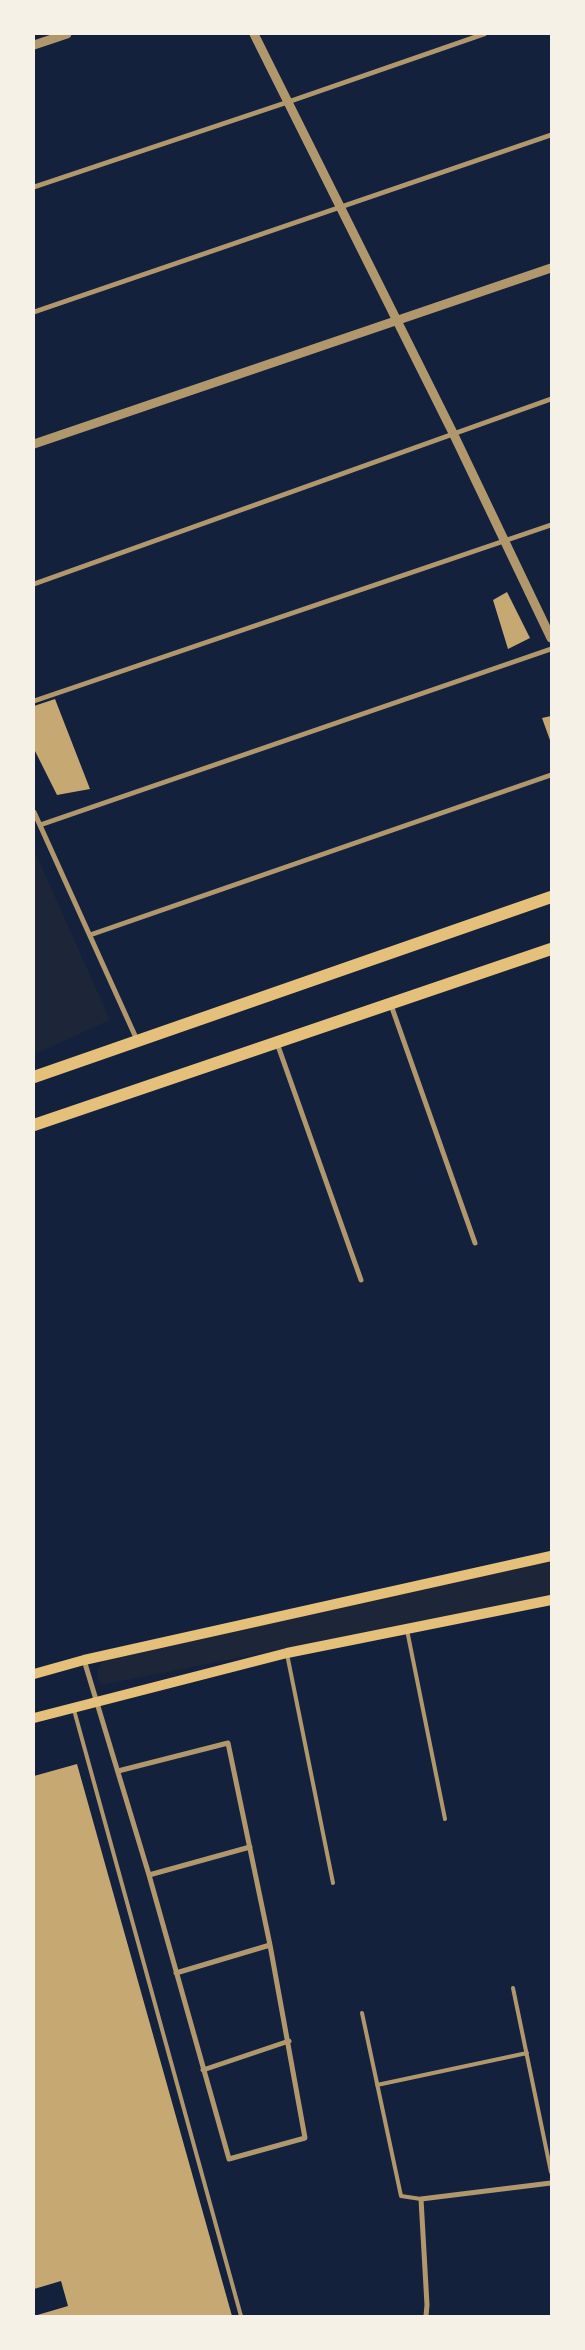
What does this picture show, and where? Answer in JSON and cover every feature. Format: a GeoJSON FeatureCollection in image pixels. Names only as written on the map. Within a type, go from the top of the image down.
{"type":"FeatureCollection","features":[{"type":"Feature","properties":{"kind":"main road"},"geometry":{"type":"LineString","coordinates":[[36,1074],[137,1041],[551,897]]}},
{"type":"Feature","properties":{"kind":"main road"},"geometry":{"type":"LineString","coordinates":[[34,1125],[551,949]]}},
{"type":"Feature","properties":{"kind":"main road"},"geometry":{"type":"LineString","coordinates":[[34,1674],[84,1660],[551,1556]]}},
{"type":"Feature","properties":{"kind":"main road"},"geometry":{"type":"LineString","coordinates":[[34,1718],[287,1653],[551,1600]]}},
{"type":"Feature","properties":{"kind":"street"},"geometry":{"type":"LineString","coordinates":[[34,45],[67,34]]}},
{"type":"Feature","properties":{"kind":"street"},"geometry":{"type":"LineString","coordinates":[[254,34],[453,433],[551,638]]}},
{"type":"Feature","properties":{"kind":"street"},"geometry":{"type":"LineString","coordinates":[[34,186],[288,102],[484,34]]}},
{"type":"Feature","properties":{"kind":"street"},"geometry":{"type":"LineString","coordinates":[[34,312],[551,136]]}},
{"type":"Feature","properties":{"kind":"street"},"geometry":{"type":"LineString","coordinates":[[34,444],[551,268]]}},
{"type":"Feature","properties":{"kind":"street"},"geometry":{"type":"LineString","coordinates":[[34,584],[551,399]]}},
{"type":"Feature","properties":{"kind":"street"},"geometry":{"type":"LineString","coordinates":[[34,701],[551,525]]}},
{"type":"Feature","properties":{"kind":"street"},"geometry":{"type":"LineString","coordinates":[[40,825],[551,649]]}},
{"type":"Feature","properties":{"kind":"street"},"geometry":{"type":"LineString","coordinates":[[90,935],[551,776]]}},
{"type":"Feature","properties":{"kind":"street"},"geometry":{"type":"LineString","coordinates":[[34,812],[137,1041]]}},
{"type":"Feature","properties":{"kind":"street"},"geometry":{"type":"LineString","coordinates":[[391,1004],[475,1242]]}},
{"type":"Feature","properties":{"kind":"street"},"geometry":{"type":"LineString","coordinates":[[276,1043],[361,1280]]}},
{"type":"Feature","properties":{"kind":"street"},"geometry":{"type":"LineString","coordinates":[[84,1660],[118,1770],[229,2160],[305,2138],[289,2041],[228,1743],[118,1770]]}},
{"type":"Feature","properties":{"kind":"street"},"geometry":{"type":"LineString","coordinates":[[148,1875],[250,1847]]}},
{"type":"Feature","properties":{"kind":"street"},"geometry":{"type":"LineString","coordinates":[[176,1973],[270,1945]]}},
{"type":"Feature","properties":{"kind":"street"},"geometry":{"type":"LineString","coordinates":[[203,2070],[289,2041]]}},
{"type":"Feature","properties":{"kind":"street"},"geometry":{"type":"LineString","coordinates":[[426,2316],[421,2199],[551,2183]]}},
{"type":"Feature","properties":{"kind":"lane"},"geometry":{"type":"LineString","coordinates":[[407,1628],[445,1819]]}},
{"type":"Feature","properties":{"kind":"lane"},"geometry":{"type":"LineString","coordinates":[[287,1653],[333,1882]]}},
{"type":"Feature","properties":{"kind":"lane"},"geometry":{"type":"LineString","coordinates":[[73,1708],[241,2316]]}},
{"type":"Feature","properties":{"kind":"lane"},"geometry":{"type":"LineString","coordinates":[[513,1988],[551,2172]]}},
{"type":"Feature","properties":{"kind":"lane"},"geometry":{"type":"LineString","coordinates":[[362,2013],[401,2196],[421,2199]]}},
{"type":"Feature","properties":{"kind":"lane"},"geometry":{"type":"LineString","coordinates":[[377,2085],[527,2053]]}},
{"type":"Feature","properties":{"kind":"shaded area"},"geometry":{"type":"Polygon","coordinates":[[[34,850],[110,1020],[35,1054],[34,1052],[34,850]]]}},
{"type":"Feature","properties":{"kind":"shaded area"},"geometry":{"type":"Polygon","coordinates":[[[551,1561],[551,1596],[101,1685],[97,1675],[99,1666],[104,1660],[551,1561]]]}},
{"type":"Feature","properties":{"kind":"building"},"geometry":{"type":"Polygon","coordinates":[[[507,592],[530,638],[508,649],[493,600],[507,592]]]}},
{"type":"Feature","properties":{"kind":"building"},"geometry":{"type":"Polygon","coordinates":[[[55,699],[90,789],[57,795],[34,749],[34,706],[55,699]]]}},
{"type":"Feature","properties":{"kind":"building"},"geometry":{"type":"Polygon","coordinates":[[[551,716],[551,743],[542,718],[551,716]]]}},
{"type":"Feature","properties":{"kind":"building"},"geometry":{"type":"Polygon","coordinates":[[[77,1764],[232,2316],[34,2316],[68,2306],[61,2281],[34,2289],[34,1776],[77,1764]]]}}]}
